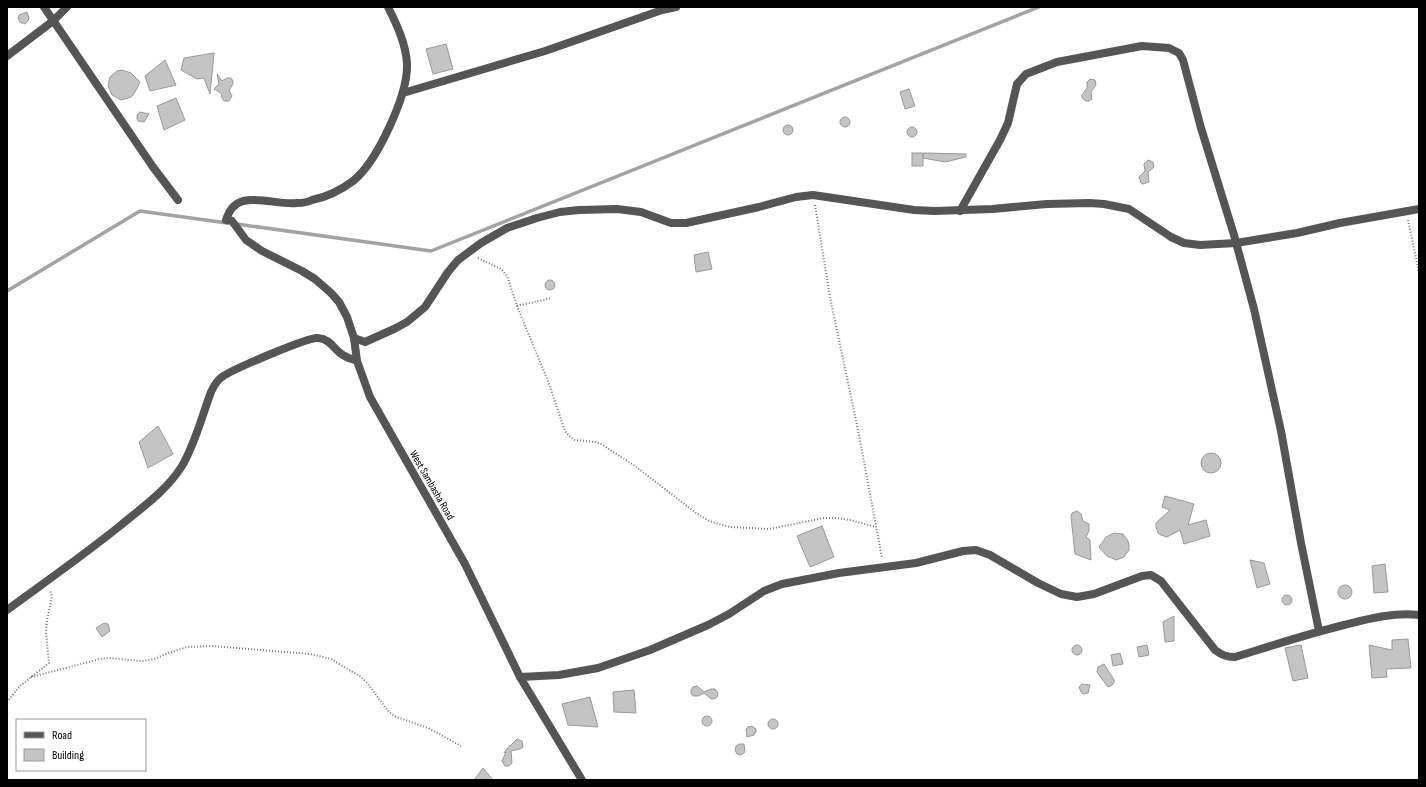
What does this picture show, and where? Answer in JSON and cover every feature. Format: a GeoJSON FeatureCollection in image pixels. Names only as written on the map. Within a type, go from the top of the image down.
{"type":"FeatureCollection","features":[{"type":"Feature","properties":{"kind":"street"},"geometry":{"type":"LineString","coordinates":[[44,7],[153,167],[178,200]]}},
{"type":"Feature","properties":{"kind":"street"},"geometry":{"type":"LineString","coordinates":[[7,56],[53,21],[67,7]]}},
{"type":"Feature","properties":{"kind":"street"},"geometry":{"type":"LineString","coordinates":[[388,7],[398,27],[406,52],[406,75],[402,93],[545,51],[662,10],[676,7]]}},
{"type":"Feature","properties":{"kind":"street"},"geometry":{"type":"LineString","coordinates":[[960,211],[1008,123],[1015,90],[1022,78],[1032,71],[1057,62],[1142,46],[1166,47],[1177,51],[1183,58],[1201,128],[1236,243],[1254,309],[1281,431],[1301,543],[1319,631]]}},
{"type":"Feature","properties":{"kind":"street","name":"West Sambasha Road"},"geometry":{"type":"LineString","coordinates":[[402,93],[387,132],[367,165],[354,180],[335,193],[313,200],[297,203],[265,200],[244,201],[236,204],[229,210],[226,220],[232,221],[246,240],[262,251],[315,279],[339,302],[347,317],[354,338],[357,361],[370,397],[385,426],[427,496],[465,564],[520,677],[582,780]]}},
{"type":"Feature","properties":{"kind":"street"},"geometry":{"type":"LineString","coordinates":[[354,338],[365,342],[407,322],[425,307],[448,272],[458,260],[497,234],[507,228],[560,212],[617,209],[641,212],[671,223],[686,223],[759,207],[796,197],[813,195],[914,210],[960,211],[1047,204],[1104,204],[1132,211],[1172,237],[1188,244],[1200,246],[1236,243],[1297,233],[1340,223],[1419,209]]}},
{"type":"Feature","properties":{"kind":"street"},"geometry":{"type":"LineString","coordinates":[[7,610],[83,555],[151,501],[174,477],[182,465],[193,442],[214,385],[223,376],[297,344],[316,338],[326,340],[342,355],[357,361]]}},
{"type":"Feature","properties":{"kind":"street"},"geometry":{"type":"LineString","coordinates":[[520,677],[559,675],[598,668],[650,650],[708,625],[729,614],[764,591],[782,584],[839,573],[916,563],[963,551],[976,550],[1061,594],[1077,598],[1094,594],[1142,576],[1151,575],[1161,581],[1215,650],[1221,655],[1228,657],[1319,631],[1372,618],[1408,614],[1419,615]]}},
{"type":"Feature","properties":{"kind":"path"},"geometry":{"type":"LineString","coordinates":[[813,195],[830,297],[858,430],[884,567]]}},
{"type":"Feature","properties":{"kind":"path"},"geometry":{"type":"LineString","coordinates":[[1406,211],[1419,272]]}},
{"type":"Feature","properties":{"kind":"path"},"geometry":{"type":"LineString","coordinates":[[467,253],[505,272],[517,306],[548,381],[564,429],[572,438],[575,440],[601,444],[635,466],[709,521],[719,524],[731,527],[769,529],[824,518],[837,518],[876,527]]}},
{"type":"Feature","properties":{"kind":"path"},"geometry":{"type":"LineString","coordinates":[[517,306],[552,298]]}},
{"type":"Feature","properties":{"kind":"path"},"geometry":{"type":"LineString","coordinates":[[7,702],[20,686],[50,663],[46,633],[52,597],[48,581]]}},
{"type":"Feature","properties":{"kind":"path"},"geometry":{"type":"LineString","coordinates":[[31,677],[100,659],[109,658],[144,661],[187,647],[212,646],[310,654],[331,659],[361,677],[388,711],[394,716],[428,728],[461,746]]}},
{"type":"Feature","properties":{"kind":"building"},"geometry":{"type":"Polygon","coordinates":[[[27,12],[29,18],[28,21],[25,24],[20,22],[18,18],[19,15],[27,12]]]}},
{"type":"Feature","properties":{"kind":"building"},"geometry":{"type":"Polygon","coordinates":[[[446,44],[453,69],[433,74],[426,49],[446,44]]]}},
{"type":"Feature","properties":{"kind":"building"},"geometry":{"type":"Polygon","coordinates":[[[214,53],[210,94],[204,78],[197,79],[181,70],[184,58],[214,53]]]}},
{"type":"Feature","properties":{"kind":"building"},"geometry":{"type":"Polygon","coordinates":[[[165,60],[176,85],[150,91],[145,76],[165,60]]]}},
{"type":"Feature","properties":{"kind":"building"},"geometry":{"type":"Polygon","coordinates":[[[122,70],[131,73],[140,82],[131,97],[121,100],[112,95],[108,86],[110,77],[117,71],[122,70]]]}},
{"type":"Feature","properties":{"kind":"building"},"geometry":{"type":"Polygon","coordinates":[[[217,74],[222,81],[227,78],[231,78],[233,81],[233,84],[229,90],[232,96],[229,101],[224,101],[221,93],[214,89],[219,84],[217,74]]]}},
{"type":"Feature","properties":{"kind":"building"},"geometry":{"type":"Polygon","coordinates":[[[1090,79],[1095,80],[1096,85],[1091,92],[1092,99],[1086,101],[1082,98],[1082,95],[1087,88],[1087,82],[1090,79]]]}},
{"type":"Feature","properties":{"kind":"building"},"geometry":{"type":"Polygon","coordinates":[[[909,89],[915,106],[905,109],[900,92],[909,89]]]}},
{"type":"Feature","properties":{"kind":"building"},"geometry":{"type":"Polygon","coordinates":[[[176,98],[185,120],[164,130],[157,106],[176,98]]]}},
{"type":"Feature","properties":{"kind":"building"},"geometry":{"type":"Polygon","coordinates":[[[140,112],[149,114],[144,122],[138,121],[137,119],[137,115],[140,112]]]}},
{"type":"Feature","properties":{"kind":"building"},"geometry":{"type":"Polygon","coordinates":[[[843,117],[847,117],[849,118],[849,126],[843,127],[840,124],[840,120],[843,117]]]}},
{"type":"Feature","properties":{"kind":"building"},"geometry":{"type":"Polygon","coordinates":[[[786,125],[790,125],[792,126],[792,134],[786,135],[783,132],[783,128],[786,125]]]}},
{"type":"Feature","properties":{"kind":"building"},"geometry":{"type":"Polygon","coordinates":[[[910,127],[914,127],[916,128],[916,136],[910,137],[907,134],[907,130],[910,127]]]}},
{"type":"Feature","properties":{"kind":"building"},"geometry":{"type":"Polygon","coordinates":[[[912,153],[923,153],[923,166],[912,166],[912,153]]]}},
{"type":"Feature","properties":{"kind":"building"},"geometry":{"type":"Polygon","coordinates":[[[924,153],[966,154],[966,157],[945,162],[923,158],[924,153]]]}},
{"type":"Feature","properties":{"kind":"building"},"geometry":{"type":"Polygon","coordinates":[[[1148,160],[1153,162],[1154,167],[1148,172],[1149,182],[1143,184],[1141,183],[1139,177],[1145,171],[1144,164],[1148,160]]]}},
{"type":"Feature","properties":{"kind":"building"},"geometry":{"type":"Polygon","coordinates":[[[708,252],[712,269],[696,272],[694,255],[708,252]]]}},
{"type":"Feature","properties":{"kind":"building"},"geometry":{"type":"Polygon","coordinates":[[[548,280],[552,280],[554,281],[554,289],[548,290],[545,287],[545,283],[548,280]]]}},
{"type":"Feature","properties":{"kind":"building"},"geometry":{"type":"Polygon","coordinates":[[[158,426],[173,454],[148,468],[139,442],[158,426]]]}},
{"type":"Feature","properties":{"kind":"building"},"geometry":{"type":"Polygon","coordinates":[[[1211,453],[1218,456],[1221,463],[1218,470],[1211,473],[1204,470],[1201,463],[1204,456],[1211,453]]]}},
{"type":"Feature","properties":{"kind":"building"},"geometry":{"type":"Polygon","coordinates":[[[1165,496],[1194,504],[1188,525],[1206,520],[1210,536],[1184,544],[1180,530],[1167,537],[1158,533],[1156,523],[1170,510],[1162,507],[1165,496]]]}},
{"type":"Feature","properties":{"kind":"building"},"geometry":{"type":"Polygon","coordinates":[[[1077,511],[1081,514],[1083,521],[1089,524],[1089,531],[1086,537],[1090,540],[1091,560],[1075,554],[1071,516],[1072,513],[1077,511]]]}},
{"type":"Feature","properties":{"kind":"building"},"geometry":{"type":"Polygon","coordinates":[[[822,526],[834,557],[810,567],[797,536],[822,526]]]}},
{"type":"Feature","properties":{"kind":"building"},"geometry":{"type":"Polygon","coordinates":[[[1114,533],[1123,534],[1129,545],[1129,550],[1124,557],[1116,560],[1107,556],[1099,547],[1106,537],[1114,533]]]}},
{"type":"Feature","properties":{"kind":"building"},"geometry":{"type":"Polygon","coordinates":[[[1250,560],[1264,563],[1270,584],[1257,588],[1250,560]]]}},
{"type":"Feature","properties":{"kind":"building"},"geometry":{"type":"Polygon","coordinates":[[[1385,564],[1388,592],[1374,593],[1372,566],[1385,564]]]}},
{"type":"Feature","properties":{"kind":"building"},"geometry":{"type":"Polygon","coordinates":[[[1345,585],[1350,587],[1352,592],[1350,597],[1345,599],[1340,597],[1338,592],[1340,587],[1345,585]]]}},
{"type":"Feature","properties":{"kind":"building"},"geometry":{"type":"Polygon","coordinates":[[[1285,595],[1289,595],[1291,596],[1291,604],[1285,605],[1282,602],[1282,598],[1285,595]]]}},
{"type":"Feature","properties":{"kind":"building"},"geometry":{"type":"Polygon","coordinates":[[[1174,616],[1174,641],[1165,642],[1163,622],[1174,616]]]}},
{"type":"Feature","properties":{"kind":"building"},"geometry":{"type":"Polygon","coordinates":[[[104,623],[108,624],[110,631],[102,637],[96,628],[104,623]]]}},
{"type":"Feature","properties":{"kind":"building"},"geometry":{"type":"Polygon","coordinates":[[[1408,639],[1411,668],[1386,669],[1387,677],[1372,678],[1369,645],[1392,650],[1392,640],[1408,639]]]}},
{"type":"Feature","properties":{"kind":"building"},"geometry":{"type":"Polygon","coordinates":[[[1075,645],[1079,645],[1081,646],[1081,654],[1075,655],[1072,652],[1072,648],[1075,645]]]}},
{"type":"Feature","properties":{"kind":"building"},"geometry":{"type":"Polygon","coordinates":[[[1147,645],[1149,655],[1139,657],[1137,647],[1147,645]]]}},
{"type":"Feature","properties":{"kind":"building"},"geometry":{"type":"Polygon","coordinates":[[[1301,645],[1308,678],[1293,681],[1285,648],[1301,645]]]}},
{"type":"Feature","properties":{"kind":"building"},"geometry":{"type":"Polygon","coordinates":[[[1120,653],[1123,664],[1113,666],[1111,655],[1120,653]]]}},
{"type":"Feature","properties":{"kind":"building"},"geometry":{"type":"Polygon","coordinates":[[[1104,664],[1114,680],[1114,683],[1108,687],[1097,672],[1098,667],[1104,664]]]}},
{"type":"Feature","properties":{"kind":"building"},"geometry":{"type":"Polygon","coordinates":[[[1082,684],[1090,685],[1088,693],[1083,694],[1081,692],[1079,687],[1082,684]]]}},
{"type":"Feature","properties":{"kind":"building"},"geometry":{"type":"Polygon","coordinates":[[[697,686],[704,692],[715,689],[718,693],[717,697],[711,699],[704,693],[698,696],[693,696],[691,690],[693,687],[697,686]]]}},
{"type":"Feature","properties":{"kind":"building"},"geometry":{"type":"Polygon","coordinates":[[[634,690],[636,713],[614,712],[613,692],[634,690]]]}},
{"type":"Feature","properties":{"kind":"building"},"geometry":{"type":"Polygon","coordinates":[[[590,697],[598,727],[568,725],[562,704],[590,697]]]}},
{"type":"Feature","properties":{"kind":"building"},"geometry":{"type":"Polygon","coordinates":[[[705,716],[709,716],[711,717],[711,725],[705,726],[702,723],[702,719],[705,716]]]}},
{"type":"Feature","properties":{"kind":"building"},"geometry":{"type":"Polygon","coordinates":[[[771,719],[775,719],[777,720],[777,728],[771,729],[768,726],[768,722],[771,719]]]}},
{"type":"Feature","properties":{"kind":"building"},"geometry":{"type":"Polygon","coordinates":[[[752,726],[756,729],[756,732],[754,735],[747,737],[746,729],[752,726]]]}},
{"type":"Feature","properties":{"kind":"building"},"geometry":{"type":"Polygon","coordinates":[[[517,739],[522,741],[523,747],[511,751],[512,763],[509,766],[505,766],[502,761],[506,752],[504,753],[517,739]]]}},
{"type":"Feature","properties":{"kind":"building"},"geometry":{"type":"Polygon","coordinates":[[[739,744],[744,744],[745,752],[741,755],[737,754],[735,750],[736,746],[739,744]]]}},
{"type":"Feature","properties":{"kind":"building"},"geometry":{"type":"Polygon","coordinates":[[[483,768],[493,780],[474,780],[483,768]]]}},
{"type":"Feature","properties":{"kind":"waterway"},"geometry":{"type":"LineString","coordinates":[[237,224],[431,251],[1039,7]]}},
{"type":"Feature","properties":{"kind":"waterway"},"geometry":{"type":"LineString","coordinates":[[7,291],[140,211],[227,223]]}}]}
